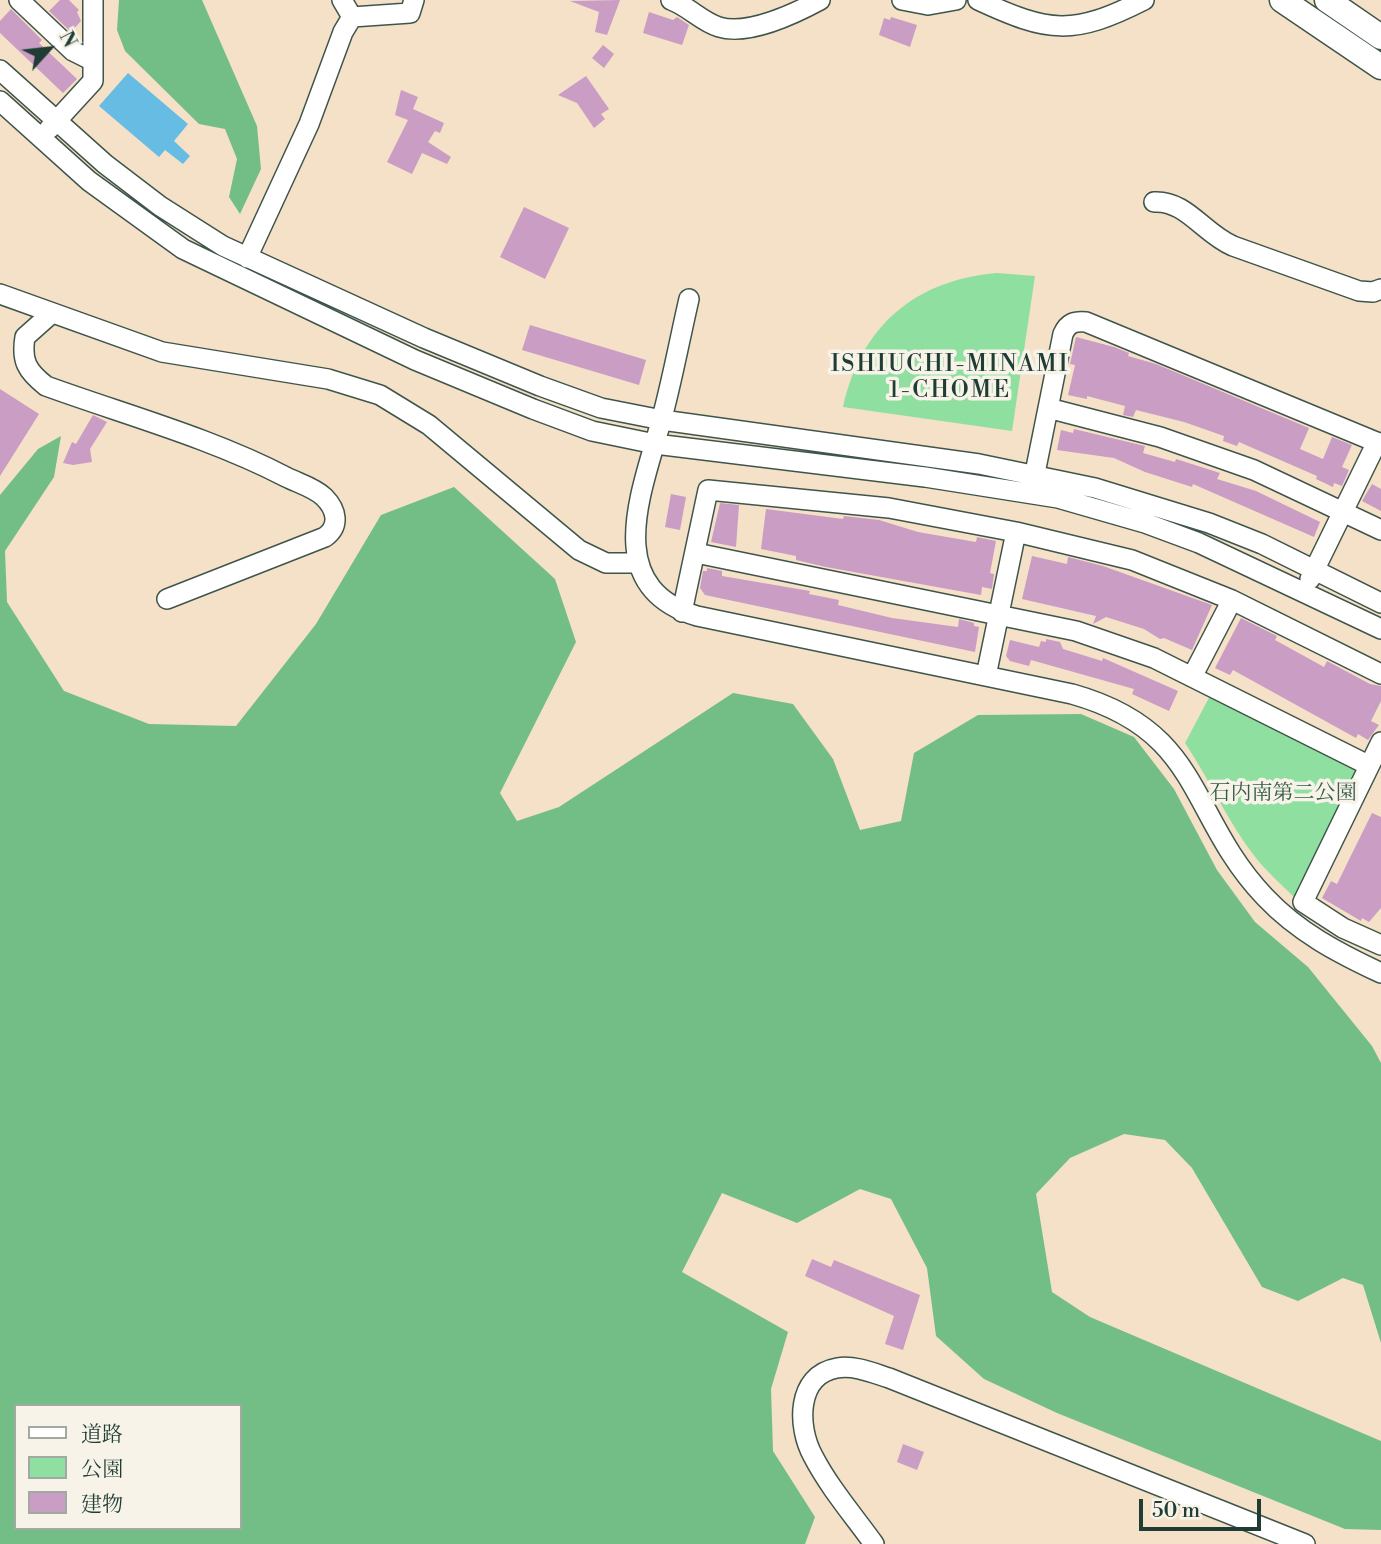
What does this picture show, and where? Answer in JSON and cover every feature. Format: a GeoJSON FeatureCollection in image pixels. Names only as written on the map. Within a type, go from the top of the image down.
{"type":"FeatureCollection","features":[{"type":"Feature","properties":{"kind":"main road"},"geometry":{"type":"LineString","coordinates":[[1282,0],[1381,67]]}},
{"type":"Feature","properties":{"kind":"main road"},"geometry":{"type":"LineString","coordinates":[[1327,0],[1381,37]]}},
{"type":"Feature","properties":{"kind":"street"},"geometry":{"type":"LineString","coordinates":[[19,0],[73,51],[93,61]]}},
{"type":"Feature","properties":{"kind":"street"},"geometry":{"type":"LineString","coordinates":[[40,139],[91,84],[93,0]]}},
{"type":"Feature","properties":{"kind":"street"},"geometry":{"type":"LineString","coordinates":[[247,258],[304,137],[343,32],[347,8],[410,13],[414,0]]}},
{"type":"Feature","properties":{"kind":"street"},"geometry":{"type":"LineString","coordinates":[[671,0],[719,27],[731,29],[787,17],[820,0]]}},
{"type":"Feature","properties":{"kind":"street"},"geometry":{"type":"LineString","coordinates":[[902,0],[928,5],[956,0]]}},
{"type":"Feature","properties":{"kind":"street"},"geometry":{"type":"LineString","coordinates":[[978,0],[1034,23],[1071,26],[1097,23],[1144,0]]}},
{"type":"Feature","properties":{"kind":"street"},"geometry":{"type":"LineString","coordinates":[[0,70],[105,164],[160,206],[247,258],[424,338],[540,386],[601,408],[662,420],[791,436],[1035,473],[1209,523],[1315,569],[1381,603]]}},
{"type":"Feature","properties":{"kind":"street"},"geometry":{"type":"LineString","coordinates":[[0,102],[89,181],[145,224],[215,267],[415,360],[533,409],[592,430],[655,444],[925,477],[1058,498],[1156,527],[1305,591],[1381,629]]}},
{"type":"Feature","properties":{"kind":"street"},"geometry":{"type":"LineString","coordinates":[[1154,202],[1174,203],[1216,238],[1233,246],[1359,291],[1373,292],[1381,289]]}},
{"type":"Feature","properties":{"kind":"street"},"geometry":{"type":"LineString","coordinates":[[0,294],[162,352],[328,379],[380,395],[429,425],[579,550],[606,563],[638,563]]}},
{"type":"Feature","properties":{"kind":"street"},"geometry":{"type":"LineString","coordinates":[[688,299],[662,420],[636,522],[638,563],[650,588],[682,612],[1094,700],[1115,709],[1153,734],[1184,767],[1230,850],[1264,897],[1318,941],[1381,972]]}},
{"type":"Feature","properties":{"kind":"street"},"geometry":{"type":"LineString","coordinates":[[52,313],[25,337],[22,355],[28,372],[46,386],[234,453],[322,495],[333,508],[336,520],[333,531],[325,537],[167,599]]}},
{"type":"Feature","properties":{"kind":"street"},"geometry":{"type":"LineString","coordinates":[[1035,473],[1063,334],[1067,326],[1076,321],[1086,322],[1379,443],[1305,591]]}},
{"type":"Feature","properties":{"kind":"street"},"geometry":{"type":"LineString","coordinates":[[1048,408],[1160,437],[1254,470],[1381,530]]}},
{"type":"Feature","properties":{"kind":"street"},"geometry":{"type":"LineString","coordinates":[[682,612],[708,490],[889,508],[1016,532],[1132,560],[1232,600],[1381,674]]}},
{"type":"Feature","properties":{"kind":"street"},"geometry":{"type":"LineString","coordinates":[[986,676],[1016,532]]}},
{"type":"Feature","properties":{"kind":"street"},"geometry":{"type":"LineString","coordinates":[[696,553],[1076,631],[1154,658],[1368,765]]}},
{"type":"Feature","properties":{"kind":"street"},"geometry":{"type":"LineString","coordinates":[[1192,677],[1232,600]]}},
{"type":"Feature","properties":{"kind":"street"},"geometry":{"type":"LineString","coordinates":[[1380,942],[1343,928],[1303,902],[1381,742]]}},
{"type":"Feature","properties":{"kind":"street"},"geometry":{"type":"LineString","coordinates":[[874,1544],[830,1484],[805,1437],[802,1412],[810,1384],[820,1374],[837,1368],[859,1369],[889,1378],[1305,1544]]}},
{"type":"Feature","properties":{"kind":"green space"},"geometry":{"type":"Polygon","coordinates":[[[119,0],[202,0],[257,126],[261,169],[240,214],[229,197],[237,159],[225,129],[199,124],[125,51],[117,30],[119,0]]]}},
{"type":"Feature","properties":{"kind":"green space"},"geometry":{"type":"Polygon","coordinates":[[[997,273],[1035,276],[1012,431],[843,407],[851,378],[863,353],[878,331],[896,312],[917,297],[941,286],[968,277],[997,273]]]}},
{"type":"Feature","properties":{"kind":"green space"},"geometry":{"type":"Polygon","coordinates":[[[61,436],[54,477],[5,551],[7,602],[64,691],[149,724],[236,726],[316,624],[381,515],[454,487],[555,579],[576,642],[500,793],[517,821],[559,807],[733,693],[793,704],[833,759],[860,830],[901,821],[914,753],[978,715],[1081,714],[1134,737],[1174,789],[1217,870],[1255,922],[1308,967],[1372,1046],[1381,1063],[1381,1343],[1363,1285],[1343,1278],[1298,1301],[1262,1287],[1192,1168],[1165,1140],[1124,1134],[1070,1158],[1036,1194],[1052,1292],[1090,1317],[1381,1441],[1381,1530],[1345,1529],[1057,1413],[984,1379],[936,1336],[927,1268],[891,1199],[860,1189],[797,1223],[722,1193],[682,1272],[788,1332],[771,1389],[773,1451],[815,1517],[805,1544],[0,1544],[0,495],[38,449],[61,436]]]}},
{"type":"Feature","properties":{"kind":"green space","name":"石内南第二公園"},"geometry":{"type":"Polygon","coordinates":[[[1211,694],[1354,767],[1357,778],[1294,897],[1246,845],[1185,743],[1211,694]]]}},
{"type":"Feature","properties":{"kind":"water"},"geometry":{"type":"Polygon","coordinates":[[[128,73],[188,124],[174,141],[190,156],[183,164],[165,150],[159,157],[99,106],[128,73]]]}},
{"type":"Feature","properties":{"kind":"building"},"geometry":{"type":"Polygon","coordinates":[[[60,0],[69,0],[79,10],[77,12],[81,21],[71,32],[49,11],[60,0]]]}},
{"type":"Feature","properties":{"kind":"building"},"geometry":{"type":"Polygon","coordinates":[[[620,0],[607,35],[595,32],[599,12],[570,1],[620,0]]]}},
{"type":"Feature","properties":{"kind":"building"},"geometry":{"type":"Polygon","coordinates":[[[11,9],[42,40],[39,43],[77,79],[63,93],[0,33],[0,21],[11,9]]]}},
{"type":"Feature","properties":{"kind":"building"},"geometry":{"type":"Polygon","coordinates":[[[649,12],[673,20],[677,17],[689,25],[682,45],[643,33],[649,12]]]}},
{"type":"Feature","properties":{"kind":"building"},"geometry":{"type":"Polygon","coordinates":[[[891,17],[917,25],[910,47],[879,35],[884,18],[890,20],[891,17]]]}},
{"type":"Feature","properties":{"kind":"building"},"geometry":{"type":"Polygon","coordinates":[[[603,45],[614,54],[604,68],[592,58],[603,45]]]}},
{"type":"Feature","properties":{"kind":"building"},"geometry":{"type":"Polygon","coordinates":[[[586,76],[609,109],[601,114],[605,119],[594,128],[577,103],[558,95],[586,76]]]}},
{"type":"Feature","properties":{"kind":"building"},"geometry":{"type":"Polygon","coordinates":[[[401,90],[418,97],[413,109],[444,123],[440,133],[435,131],[428,142],[451,157],[447,164],[422,153],[412,174],[387,162],[408,120],[395,115],[401,90]]]}},
{"type":"Feature","properties":{"kind":"building"},"geometry":{"type":"Polygon","coordinates":[[[524,207],[569,228],[545,279],[500,257],[524,207]]]}},
{"type":"Feature","properties":{"kind":"building"},"geometry":{"type":"Polygon","coordinates":[[[530,325],[646,360],[639,385],[522,350],[530,325]]]}},
{"type":"Feature","properties":{"kind":"building"},"geometry":{"type":"Polygon","coordinates":[[[1076,337],[1114,347],[1129,353],[1128,356],[1156,364],[1309,428],[1300,449],[1323,459],[1332,437],[1352,445],[1342,467],[1349,470],[1342,486],[1334,483],[1333,487],[1316,479],[1317,476],[1239,442],[1237,446],[1223,441],[1224,436],[1184,422],[1136,410],[1133,417],[1123,415],[1125,406],[1087,396],[1087,399],[1068,395],[1075,365],[1070,364],[1076,337]]]}},
{"type":"Feature","properties":{"kind":"building"},"geometry":{"type":"Polygon","coordinates":[[[0,389],[39,414],[0,476],[0,389]]]}},
{"type":"Feature","properties":{"kind":"building"},"geometry":{"type":"Polygon","coordinates":[[[93,415],[107,422],[90,449],[92,462],[73,465],[63,463],[72,442],[76,444],[93,415]]]}},
{"type":"Feature","properties":{"kind":"building"},"geometry":{"type":"Polygon","coordinates":[[[1074,429],[1145,446],[1143,453],[1175,462],[1176,459],[1220,473],[1217,479],[1256,491],[1320,522],[1314,537],[1193,484],[1192,487],[1145,472],[1114,458],[1057,450],[1061,430],[1073,433],[1074,429]]]}},
{"type":"Feature","properties":{"kind":"building"},"geometry":{"type":"Polygon","coordinates":[[[1372,484],[1381,489],[1381,511],[1362,501],[1372,484]]]}},
{"type":"Feature","properties":{"kind":"building"},"geometry":{"type":"Polygon","coordinates":[[[671,494],[686,497],[680,530],[665,527],[671,494]]]}},
{"type":"Feature","properties":{"kind":"building"},"geometry":{"type":"Polygon","coordinates":[[[720,503],[739,505],[736,547],[711,542],[720,503]]]}},
{"type":"Feature","properties":{"kind":"building"},"geometry":{"type":"Polygon","coordinates":[[[766,509],[843,519],[844,516],[879,520],[918,532],[976,542],[977,537],[996,541],[990,573],[994,574],[992,589],[982,587],[981,595],[826,567],[796,560],[796,556],[761,549],[766,509]]]}},
{"type":"Feature","properties":{"kind":"building"},"geometry":{"type":"Polygon","coordinates":[[[1032,556],[1067,564],[1068,557],[1103,566],[1212,605],[1192,650],[1164,638],[1160,639],[1144,629],[1106,617],[1093,624],[1096,616],[1022,599],[1032,556]]]}},
{"type":"Feature","properties":{"kind":"building"},"geometry":{"type":"Polygon","coordinates":[[[707,568],[722,571],[722,576],[810,591],[809,594],[839,600],[838,605],[892,618],[958,627],[959,619],[974,623],[974,626],[979,627],[975,652],[705,595],[700,588],[703,571],[707,571],[707,568]]]}},
{"type":"Feature","properties":{"kind":"building"},"geometry":{"type":"Polygon","coordinates":[[[1241,618],[1277,636],[1275,640],[1324,667],[1327,661],[1370,684],[1381,686],[1381,701],[1371,721],[1379,725],[1368,740],[1358,734],[1356,738],[1233,670],[1230,675],[1215,668],[1241,618]]]}},
{"type":"Feature","properties":{"kind":"building"},"geometry":{"type":"Polygon","coordinates":[[[1046,639],[1060,642],[1063,649],[1102,661],[1103,658],[1178,691],[1169,711],[1132,694],[1134,689],[1031,660],[1029,666],[1010,661],[1006,656],[1010,640],[1039,647],[1041,641],[1046,642],[1046,639]]]}},
{"type":"Feature","properties":{"kind":"building"},"geometry":{"type":"Polygon","coordinates":[[[1372,813],[1381,817],[1381,908],[1369,922],[1362,918],[1361,921],[1322,898],[1331,881],[1337,884],[1372,813]]]}},
{"type":"Feature","properties":{"kind":"building"},"geometry":{"type":"Polygon","coordinates":[[[812,1259],[831,1267],[834,1260],[920,1295],[903,1350],[885,1344],[894,1316],[805,1276],[812,1259]]]}},
{"type":"Feature","properties":{"kind":"building"},"geometry":{"type":"Polygon","coordinates":[[[903,1444],[924,1452],[917,1470],[897,1462],[903,1444]]]}},
{"type":"Feature","properties":{"kind":"district","name":"ISHIUCHI-MINAMI 1-CHOME"},"geometry":{"type":"Point","coordinates":[950,378]}}]}
